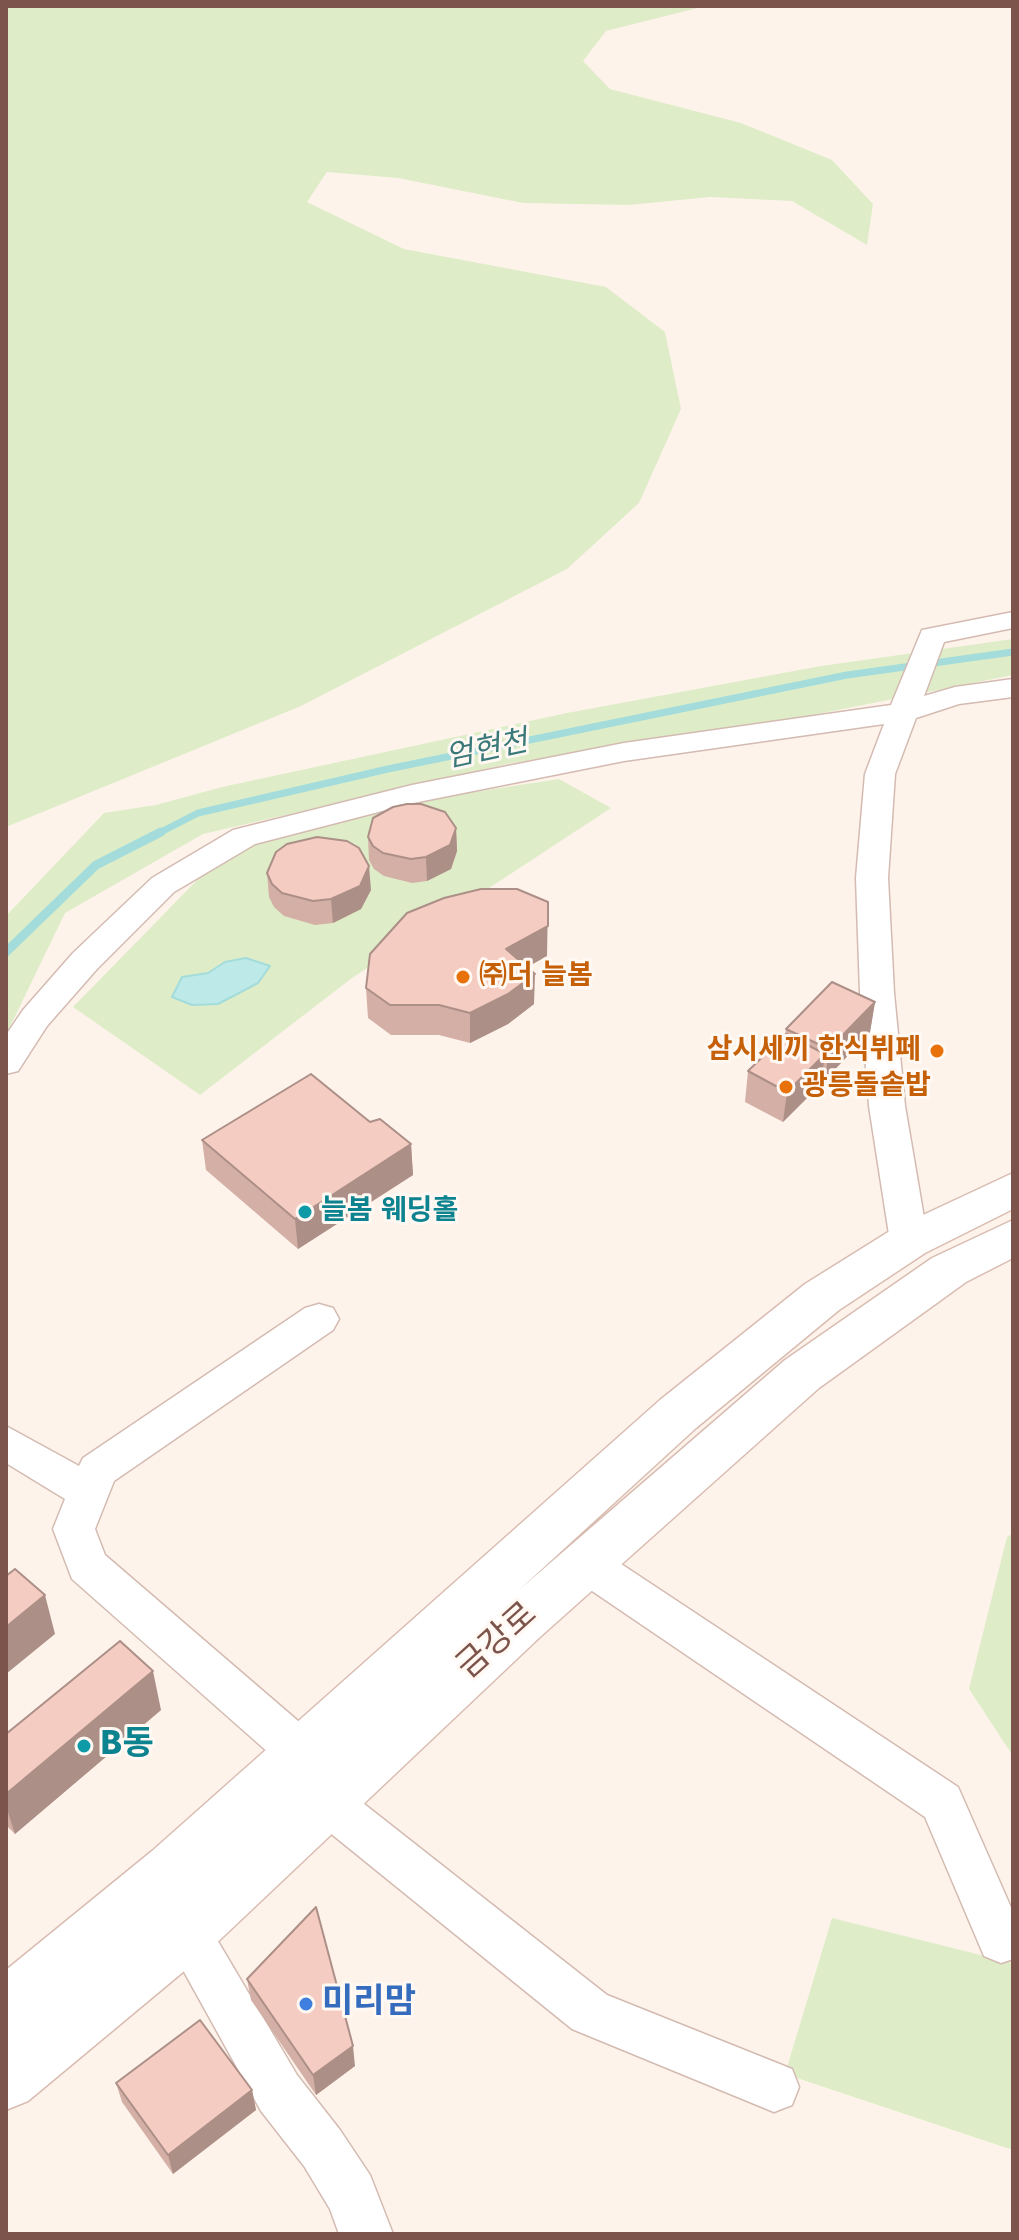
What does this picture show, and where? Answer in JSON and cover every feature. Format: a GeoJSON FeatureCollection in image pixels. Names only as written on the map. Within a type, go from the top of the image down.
{"type":"FeatureCollection","features":[{"type":"Feature","properties":{"kind":"main road","name":"금강로"},"geometry":{"type":"LineString","coordinates":[[6,2079],[186,1932],[314,1777],[678,1414],[822,1297],[909,1241],[1013,1189]]}},
{"type":"Feature","properties":{"kind":"main road","name":"금강로"},"geometry":{"type":"LineString","coordinates":[[6,2009],[173,1870],[314,1777],[585,1563],[802,1374],[949,1270],[1013,1237]]}},
{"type":"Feature","properties":{"kind":"street"},"geometry":{"type":"LineString","coordinates":[[909,1241],[887,1106],[872,878],[880,774],[906,712],[932,636],[1013,620]]}},
{"type":"Feature","properties":{"kind":"street"},"geometry":{"type":"LineString","coordinates":[[6,1062],[35,1018],[163,885],[244,837],[412,794],[624,752],[906,712],[955,696],[1013,688]]}},
{"type":"Feature","properties":{"kind":"street"},"geometry":{"type":"LineString","coordinates":[[319,1319],[98,1470],[74,1529],[87,1566],[314,1777],[590,2012],[774,2087]]}},
{"type":"Feature","properties":{"kind":"street"},"geometry":{"type":"LineString","coordinates":[[6,1443],[88,1492]]}},
{"type":"Feature","properties":{"kind":"street"},"geometry":{"type":"LineString","coordinates":[[585,1563],[942,1802],[1001,1940]]}},
{"type":"Feature","properties":{"kind":"street"},"geometry":{"type":"LineString","coordinates":[[186,1932],[279,2093],[322,2148],[351,2194],[366,2234]]}},
{"type":"Feature","properties":{"kind":"green space"},"geometry":{"type":"Polygon","coordinates":[[[6,6],[706,6],[606,31],[583,61],[610,89],[741,123],[832,160],[873,204],[867,245],[792,201],[710,197],[629,205],[523,203],[398,178],[327,172],[307,202],[404,249],[606,287],[665,332],[681,409],[639,503],[567,569],[301,706],[6,827],[6,6]]]}},
{"type":"Feature","properties":{"kind":"green space"},"geometry":{"type":"Polygon","coordinates":[[[1013,639],[1013,675],[798,718],[507,764],[203,834],[65,913],[6,1035],[6,916],[104,813],[156,805],[222,787],[567,713],[821,666],[1013,639]]]}},
{"type":"Feature","properties":{"kind":"green space"},"geometry":{"type":"Polygon","coordinates":[[[559,779],[611,808],[352,978],[200,1095],[73,1007],[204,873],[263,840],[428,799],[559,779]]]}},
{"type":"Feature","properties":{"kind":"green space"},"geometry":{"type":"Polygon","coordinates":[[[1013,1533],[1013,1756],[969,1689],[1007,1537],[1013,1533]]]}},
{"type":"Feature","properties":{"kind":"green space"},"geometry":{"type":"Polygon","coordinates":[[[832,1918],[1013,1963],[1013,2150],[785,2074],[832,1918]]]}},
{"type":"Feature","properties":{"kind":"water"},"geometry":{"type":"Polygon","coordinates":[[[246,958],[270,966],[258,983],[218,1004],[192,1005],[172,997],[182,977],[208,973],[225,962],[246,958]]]}},
{"type":"Feature","properties":{"kind":"building"},"geometry":{"type":"Polygon","coordinates":[[[421,804],[445,812],[456,828],[450,845],[426,857],[411,859],[383,853],[373,846],[368,837],[373,818],[393,807],[421,804]]]}},
{"type":"Feature","properties":{"kind":"building"},"geometry":{"type":"Polygon","coordinates":[[[317,837],[347,841],[359,848],[369,866],[360,886],[331,899],[313,901],[282,893],[272,884],[267,873],[276,852],[287,844],[317,837]]]}},
{"type":"Feature","properties":{"kind":"building"},"geometry":{"type":"Polygon","coordinates":[[[481,889],[517,889],[548,902],[548,926],[506,949],[535,974],[508,994],[470,1013],[439,1005],[390,1005],[366,988],[370,954],[407,913],[444,898],[481,889]]]}},
{"type":"Feature","properties":{"kind":"building"},"geometry":{"type":"Polygon","coordinates":[[[832,982],[875,1002],[829,1049],[786,1029],[832,982]]]}},
{"type":"Feature","properties":{"kind":"building"},"geometry":{"type":"Polygon","coordinates":[[[786,1034],[825,1054],[787,1092],[748,1071],[786,1034]]]}},
{"type":"Feature","properties":{"kind":"building","name":"늘봄 웨딩홀"},"geometry":{"type":"Polygon","coordinates":[[[311,1074],[370,1122],[380,1119],[411,1144],[295,1219],[202,1140],[311,1074]]]}},
{"type":"Feature","properties":{"kind":"building"},"geometry":{"type":"Polygon","coordinates":[[[15,1569],[45,1595],[6,1627],[6,1576],[15,1569]]]}},
{"type":"Feature","properties":{"kind":"building"},"geometry":{"type":"Polygon","coordinates":[[[120,1641],[153,1671],[6,1794],[6,1734],[120,1641]]]}},
{"type":"Feature","properties":{"kind":"building"},"geometry":{"type":"Polygon","coordinates":[[[316,1907],[353,2046],[313,2075],[247,1979],[316,1907]]]}},
{"type":"Feature","properties":{"kind":"building"},"geometry":{"type":"Polygon","coordinates":[[[200,2020],[252,2090],[168,2155],[116,2083],[200,2020]]]}},
{"type":"Feature","properties":{"kind":"waterway","name":"엄현천"},"geometry":{"type":"LineString","coordinates":[[157,834],[198,813],[388,769],[847,675],[1013,652]]}},
{"type":"Feature","properties":{"kind":"waterway","name":"엄현천"},"geometry":{"type":"LineString","coordinates":[[6,952],[96,865],[161,832]]}},
{"type":"Feature","properties":{"kind":"place","name":"㈜더 늘봄"},"geometry":{"type":"Point","coordinates":[463,977]}},
{"type":"Feature","properties":{"kind":"place","name":"삼시세끼 한식뷔페"},"geometry":{"type":"Point","coordinates":[937,1051]}},
{"type":"Feature","properties":{"kind":"place","name":"광릉돌솥밥"},"geometry":{"type":"Point","coordinates":[786,1087]}},
{"type":"Feature","properties":{"kind":"place","name":"늘봄 웨딩홀"},"geometry":{"type":"Point","coordinates":[305,1212]}},
{"type":"Feature","properties":{"kind":"place","name":"B동"},"geometry":{"type":"Point","coordinates":[84,1746]}},
{"type":"Feature","properties":{"kind":"place","name":"미리맘"},"geometry":{"type":"Point","coordinates":[306,2004]}}]}
